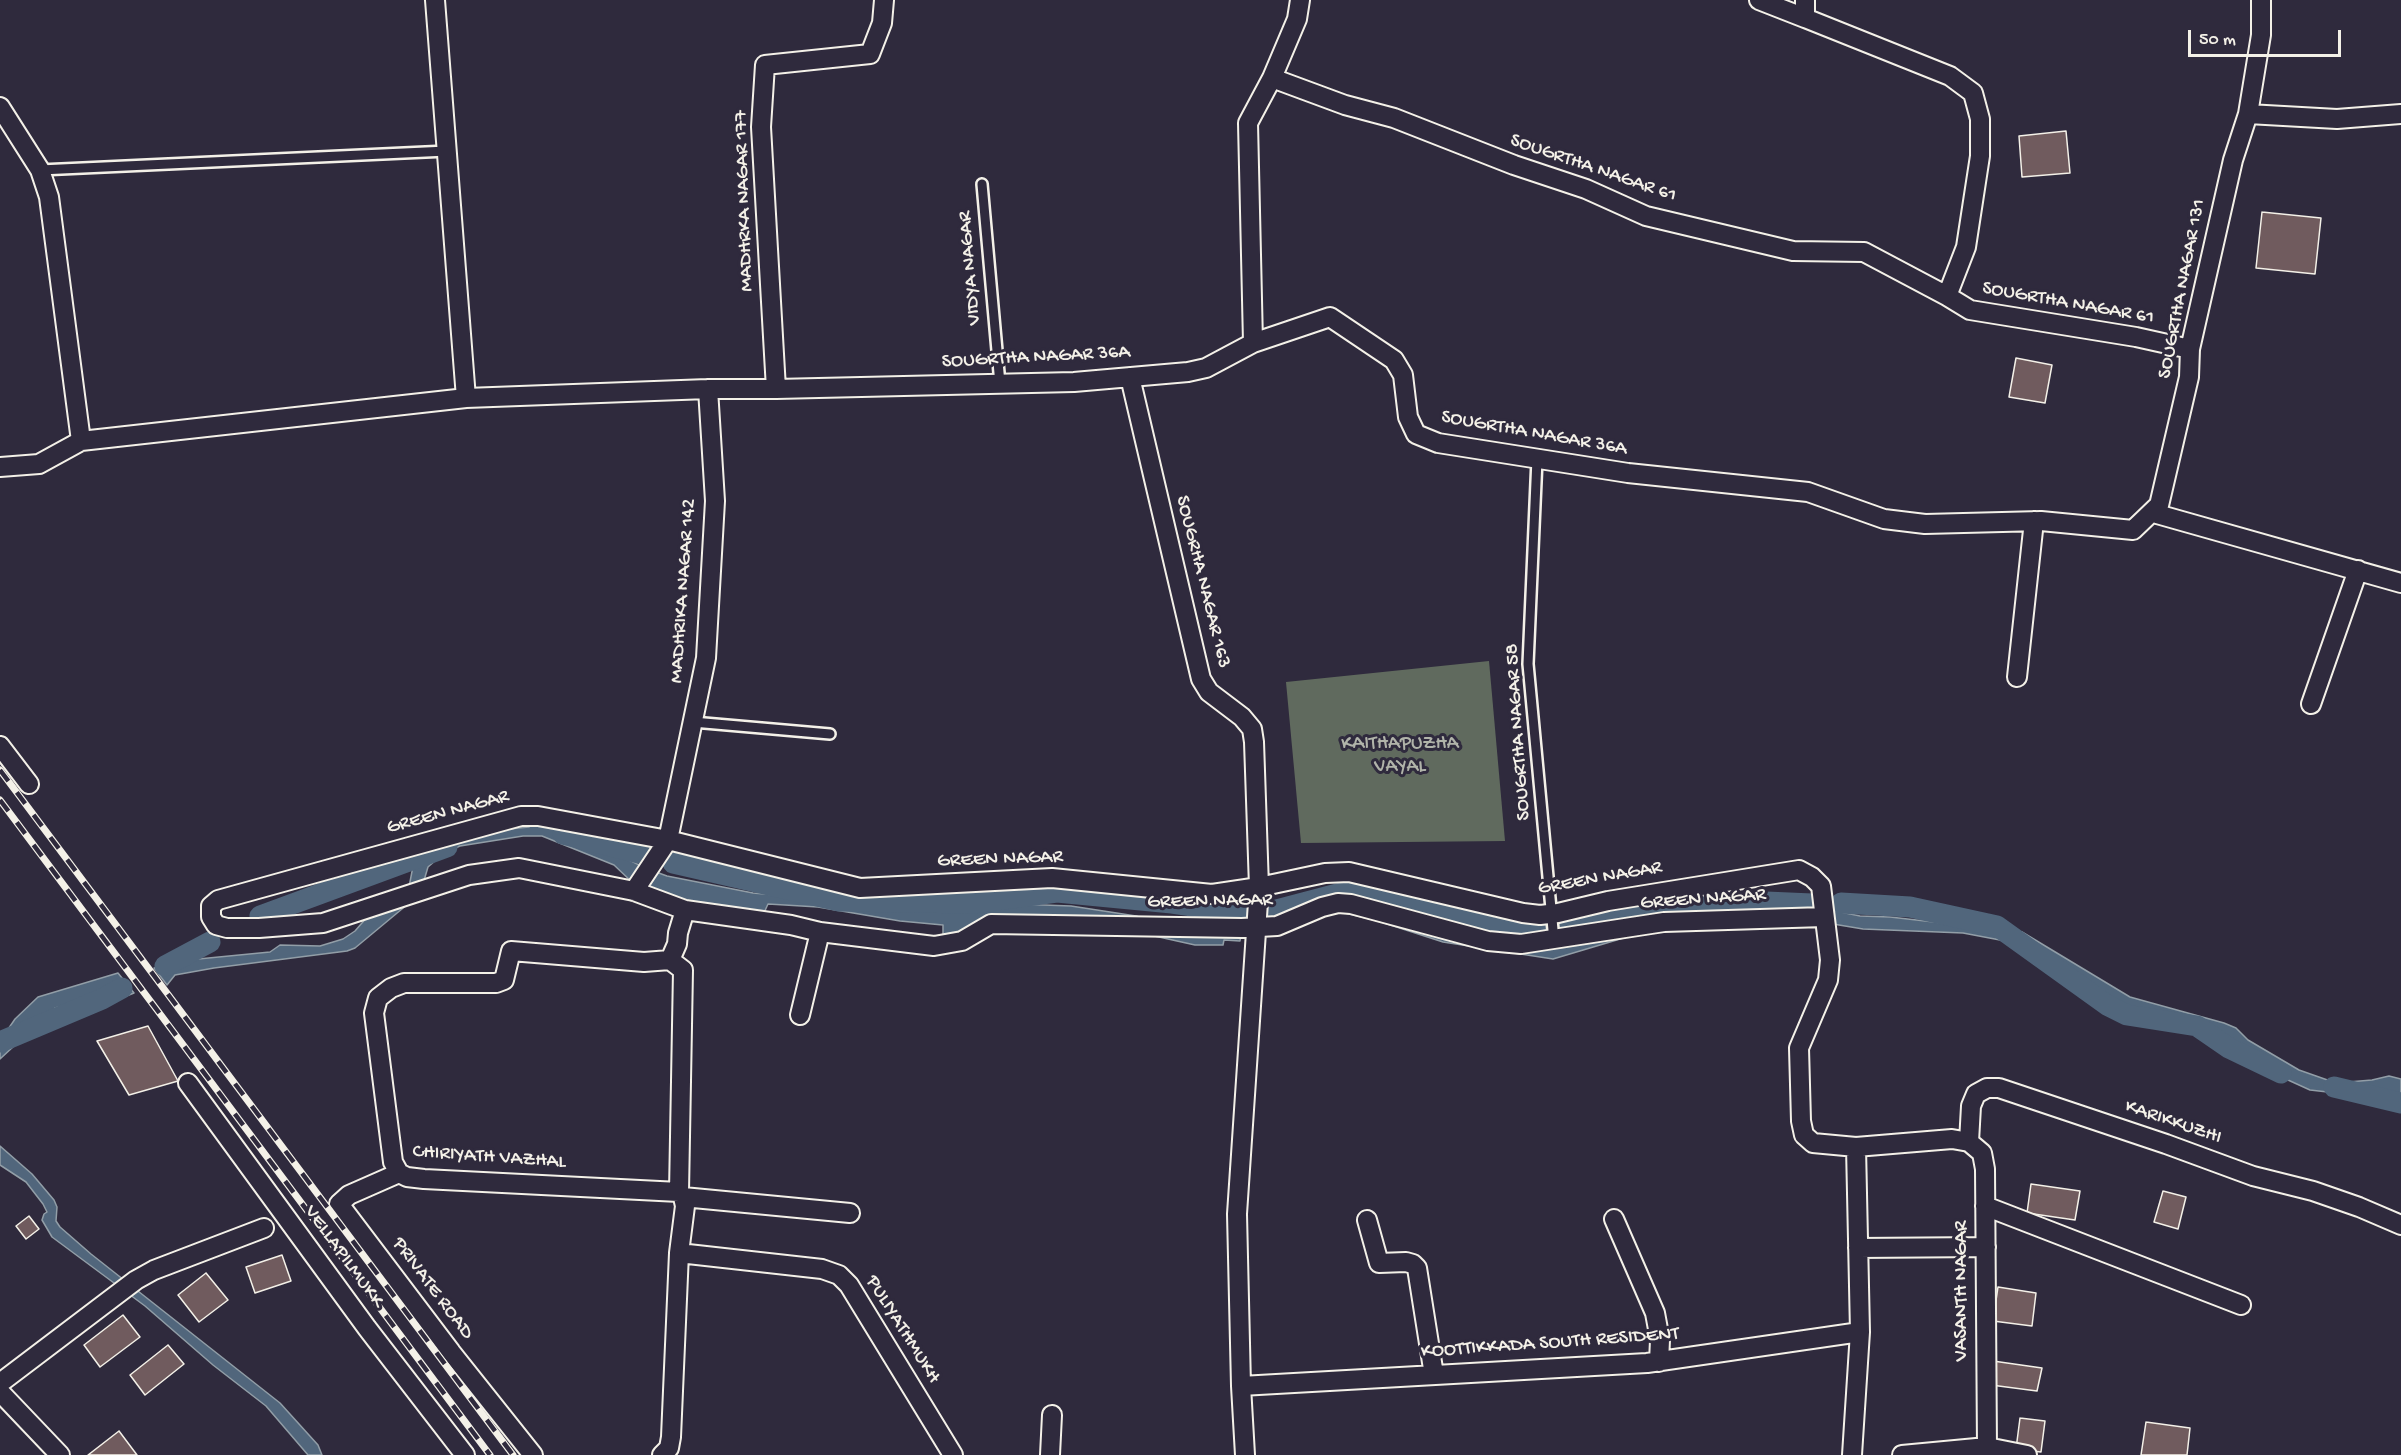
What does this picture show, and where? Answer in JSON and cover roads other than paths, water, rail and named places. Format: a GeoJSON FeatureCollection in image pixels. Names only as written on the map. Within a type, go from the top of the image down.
{"type":"FeatureCollection","features":[{"type":"Feature","properties":{"kind":"street"},"geometry":{"type":"LineString","coordinates":[[435,0],[466,398]]}},
{"type":"Feature","properties":{"kind":"street","name":"MADHRKA NAGAR 177"},"geometry":{"type":"LineString","coordinates":[[776,389],[761,127],[765,65],[870,54],[882,23],[884,0]]}},
{"type":"Feature","properties":{"kind":"street"},"geometry":{"type":"LineString","coordinates":[[1253,343],[1248,123],[1272,78],[1297,19],[1300,0]]}},
{"type":"Feature","properties":{"kind":"street"},"geometry":{"type":"LineString","coordinates":[[1759,0],[1805,9],[1950,76],[1973,93],[1980,119],[1980,156],[1966,247],[1947,296]]}},
{"type":"Feature","properties":{"kind":"street","name":"SOUGRTHA NAGAR 131"},"geometry":{"type":"LineString","coordinates":[[2157,514],[2189,377],[2190,349],[2233,160],[2248,114],[2261,35],[2261,0]]}},
{"type":"Feature","properties":{"kind":"street","name":"SOUGRTHA NAGAR 61"},"geometry":{"type":"LineString","coordinates":[[1272,78],[1345,105],[1394,118],[1514,165],[1586,189],[1646,216],[1793,251],[1864,252],[1970,310],[2190,349]]}},
{"type":"Feature","properties":{"kind":"street"},"geometry":{"type":"LineString","coordinates":[[0,107],[40,170],[49,197],[81,441],[39,464],[0,467]]}},
{"type":"Feature","properties":{"kind":"street"},"geometry":{"type":"LineString","coordinates":[[2248,114],[2337,119],[2401,114]]}},
{"type":"Feature","properties":{"kind":"street","name":"SOUGRTHA NAGAR 36A"},"geometry":{"type":"LineString","coordinates":[[81,441],[466,398],[708,389],[1074,382],[1188,372],[1206,368],[1253,343],[1330,317],[1394,360],[1403,375],[1408,417],[1416,434],[1438,444],[1628,473],[1808,492],[1884,519],[1925,524],[2034,521],[2133,530],[2157,506],[2157,514]]}},
{"type":"Feature","properties":{"kind":"street","name":"SOUGRHA NAGAR 163"},"geometry":{"type":"LineString","coordinates":[[1130,377],[1201,679],[1209,692],[1242,717],[1252,729],[1259,887],[1237,1214],[1245,1455]]}},
{"type":"Feature","properties":{"kind":"street","name":"MADHRIKA NAGAR 142"},"geometry":{"type":"LineString","coordinates":[[634,891],[668,840],[706,658],[715,501],[708,389]]}},
{"type":"Feature","properties":{"kind":"street"},"geometry":{"type":"LineString","coordinates":[[2157,514],[2401,583]]}},
{"type":"Feature","properties":{"kind":"street"},"geometry":{"type":"LineString","coordinates":[[2017,676],[2034,521]]}},
{"type":"Feature","properties":{"kind":"street"},"geometry":{"type":"LineString","coordinates":[[2310,704],[2358,570]]}},
{"type":"Feature","properties":{"kind":"street"},"geometry":{"type":"LineString","coordinates":[[0,746],[29,784]]}},
{"type":"Feature","properties":{"kind":"street","name":"GREEN NAGAR"},"geometry":{"type":"LineString","coordinates":[[1824,917],[1664,922],[1521,944],[1488,941],[1351,904],[1338,903],[1322,907],[1277,926],[1256,928],[991,924],[962,941],[934,946],[820,932],[791,925],[685,910],[634,891],[519,868],[469,875],[323,923],[227,928],[216,925],[211,917],[211,906],[218,900],[521,816],[538,816],[668,840],[860,888],[1052,878],[1212,894],[1325,873],[1349,872],[1523,913],[1552,922],[1608,901],[1799,870],[1812,877],[1821,886],[1830,960],[1828,980],[1800,1048],[1801,1121],[1804,1135],[1813,1143],[1856,1147],[1952,1139],[1969,1142]]}},
{"type":"Feature","properties":{"kind":"street"},"geometry":{"type":"LineString","coordinates":[[662,1455],[669,1448],[671,1437],[679,1253],[685,1206],[681,1195],[683,970],[670,960],[677,944],[685,910]]}},
{"type":"Feature","properties":{"kind":"street"},"geometry":{"type":"LineString","coordinates":[[800,1015],[820,932]]}},
{"type":"Feature","properties":{"kind":"street","name":"CHIRIYATH VAZHAL"},"geometry":{"type":"LineString","coordinates":[[670,960],[644,962],[511,951],[504,980],[496,983],[404,983],[391,988],[378,998],[374,1013],[393,1162],[399,1173],[424,1179],[681,1195]]}},
{"type":"Feature","properties":{"kind":"street","name":"VELLAPILMUKK"},"geometry":{"type":"LineString","coordinates":[[188,1083],[367,1328],[465,1455]]}},
{"type":"Feature","properties":{"kind":"street","name":"KARIKKUZHI"},"geometry":{"type":"LineString","coordinates":[[1969,1142],[1971,1106],[1976,1094],[1986,1088],[2000,1088],[2253,1176],[2331,1197],[2401,1225]]}},
{"type":"Feature","properties":{"kind":"street","name":"VASANTH NAGAR"},"geometry":{"type":"LineString","coordinates":[[1969,1142],[1982,1153],[1985,1169],[1987,1447]]}},
{"type":"Feature","properties":{"kind":"street"},"geometry":{"type":"LineString","coordinates":[[1852,1455],[1860,1332],[1856,1147]]}},
{"type":"Feature","properties":{"kind":"street","name":"PRIVATE ROAD"},"geometry":{"type":"LineString","coordinates":[[399,1173],[349,1195],[339,1204],[451,1352],[533,1455]]}},
{"type":"Feature","properties":{"kind":"street"},"geometry":{"type":"LineString","coordinates":[[681,1195],[850,1213]]}},
{"type":"Feature","properties":{"kind":"street"},"geometry":{"type":"LineString","coordinates":[[1985,1206],[2241,1305]]}},
{"type":"Feature","properties":{"kind":"street"},"geometry":{"type":"LineString","coordinates":[[1614,1219],[1655,1313],[1660,1340],[1659,1362]]}},
{"type":"Feature","properties":{"kind":"street"},"geometry":{"type":"LineString","coordinates":[[1367,1220],[1379,1263],[1406,1262],[1413,1263],[1417,1268],[1434,1375]]}},
{"type":"Feature","properties":{"kind":"street"},"geometry":{"type":"LineString","coordinates":[[0,1383],[136,1280],[154,1270],[264,1228]]}},
{"type":"Feature","properties":{"kind":"street"},"geometry":{"type":"LineString","coordinates":[[1858,1248],[1986,1247]]}},
{"type":"Feature","properties":{"kind":"street","name":"PULIYATHMUKH"},"geometry":{"type":"LineString","coordinates":[[679,1253],[822,1269],[839,1275],[849,1285],[953,1455]]}},
{"type":"Feature","properties":{"kind":"street","name":"KOOTTIKKADA SOUTH RESIDENT"},"geometry":{"type":"LineString","coordinates":[[1241,1386],[1659,1362],[1860,1332]]}},
{"type":"Feature","properties":{"kind":"street"},"geometry":{"type":"LineString","coordinates":[[0,1392],[60,1455]]}},
{"type":"Feature","properties":{"kind":"street"},"geometry":{"type":"LineString","coordinates":[[1050,1455],[1052,1415]]}},
{"type":"Feature","properties":{"kind":"street"},"geometry":{"type":"LineString","coordinates":[[1902,1455],[1987,1447],[2027,1455]]}},
{"type":"Feature","properties":{"kind":"lane"},"geometry":{"type":"LineString","coordinates":[[40,170],[447,151]]}},
{"type":"Feature","properties":{"kind":"lane","name":"VIDYA NAGAR"},"geometry":{"type":"LineString","coordinates":[[982,184],[1000,384]]}},
{"type":"Feature","properties":{"kind":"lane","name":"SOUGRTHA NAGAR 58"},"geometry":{"type":"LineString","coordinates":[[1537,459],[1528,664],[1552,922]]}},
{"type":"Feature","properties":{"kind":"lane"},"geometry":{"type":"LineString","coordinates":[[693,722],[830,734]]}},
{"type":"Feature","properties":{"kind":"water"},"geometry":{"type":"Polygon","coordinates":[[[532,823],[559,824],[645,868],[634,884],[614,865],[542,836],[523,836],[460,846],[444,853],[428,867],[420,894],[355,948],[175,975],[167,985],[154,968],[188,960],[270,952],[280,945],[320,946],[343,939],[355,931],[368,916],[409,887],[414,861],[429,849],[469,833],[529,827],[532,823]]]}},
{"type":"Feature","properties":{"kind":"water"},"geometry":{"type":"Polygon","coordinates":[[[656,872],[753,893],[843,897],[906,908],[966,911],[1016,904],[1071,906],[1136,916],[1181,930],[1242,928],[1240,941],[1224,940],[1223,945],[1195,945],[1132,931],[1026,928],[943,935],[943,925],[900,921],[818,907],[768,904],[763,915],[642,889],[656,872]]]}},
{"type":"Feature","properties":{"kind":"water"},"geometry":{"type":"Polygon","coordinates":[[[1341,893],[1444,930],[1527,944],[1700,904],[1764,896],[1860,916],[1890,917],[2022,932],[2130,997],[2236,1028],[2248,1040],[2299,1070],[2336,1083],[2389,1076],[2401,1079],[2401,1093],[2345,1094],[2310,1090],[2277,1075],[2225,1041],[2174,1023],[2127,1011],[2030,951],[2000,940],[1963,933],[1863,929],[1815,921],[1657,928],[1553,959],[1443,942],[1345,913],[1322,912],[1286,920],[1250,918],[1341,893]]]}},
{"type":"Feature","properties":{"kind":"water"},"geometry":{"type":"Polygon","coordinates":[[[118,973],[134,993],[124,997],[55,1008],[0,1059],[0,1041],[15,1019],[38,997],[118,973]]]}},
{"type":"Feature","properties":{"kind":"water"},"geometry":{"type":"Polygon","coordinates":[[[0,1146],[32,1174],[54,1200],[57,1207],[56,1221],[60,1227],[280,1403],[318,1445],[322,1455],[308,1455],[266,1406],[213,1365],[145,1306],[52,1237],[42,1220],[47,1212],[43,1204],[26,1182],[0,1165],[0,1146]]]}},
{"type":"Feature","properties":{"kind":"waterway"},"geometry":{"type":"LineString","coordinates":[[563,834],[647,855]]}},
{"type":"Feature","properties":{"kind":"waterway"},"geometry":{"type":"LineString","coordinates":[[260,916],[447,847]]}},
{"type":"Feature","properties":{"kind":"waterway"},"geometry":{"type":"LineString","coordinates":[[673,863],[839,901],[973,903],[1057,892],[1172,903],[1241,913]]}},
{"type":"Feature","properties":{"kind":"waterway"},"geometry":{"type":"LineString","coordinates":[[1273,911],[1364,887],[1494,928],[1543,932],[1671,909],[1711,905]]}},
{"type":"Feature","properties":{"kind":"waterway"},"geometry":{"type":"LineString","coordinates":[[1766,902],[1812,904]]}},
{"type":"Feature","properties":{"kind":"waterway"},"geometry":{"type":"LineString","coordinates":[[1841,903],[1910,907],[1997,926],[2107,1005],[2127,1015],[2197,1026],[2229,1048],[2281,1073]]}},
{"type":"Feature","properties":{"kind":"waterway"},"geometry":{"type":"LineString","coordinates":[[165,966],[210,942]]}},
{"type":"Feature","properties":{"kind":"waterway"},"geometry":{"type":"LineString","coordinates":[[0,1042],[102,999],[122,988]]}},
{"type":"Feature","properties":{"kind":"waterway"},"geometry":{"type":"LineString","coordinates":[[2334,1087],[2401,1103]]}},
{"type":"Feature","properties":{"kind":"railway"},"geometry":{"type":"LineString","coordinates":[[0,770],[513,1455]]}},
{"type":"Feature","properties":{"kind":"railway"},"geometry":{"type":"LineString","coordinates":[[0,800],[490,1455]]}},
{"type":"Feature","properties":{"kind":"park label","name":"KAITHAPUZHA VAYAL"},"geometry":{"type":"Point","coordinates":[1400,756]}}]}
